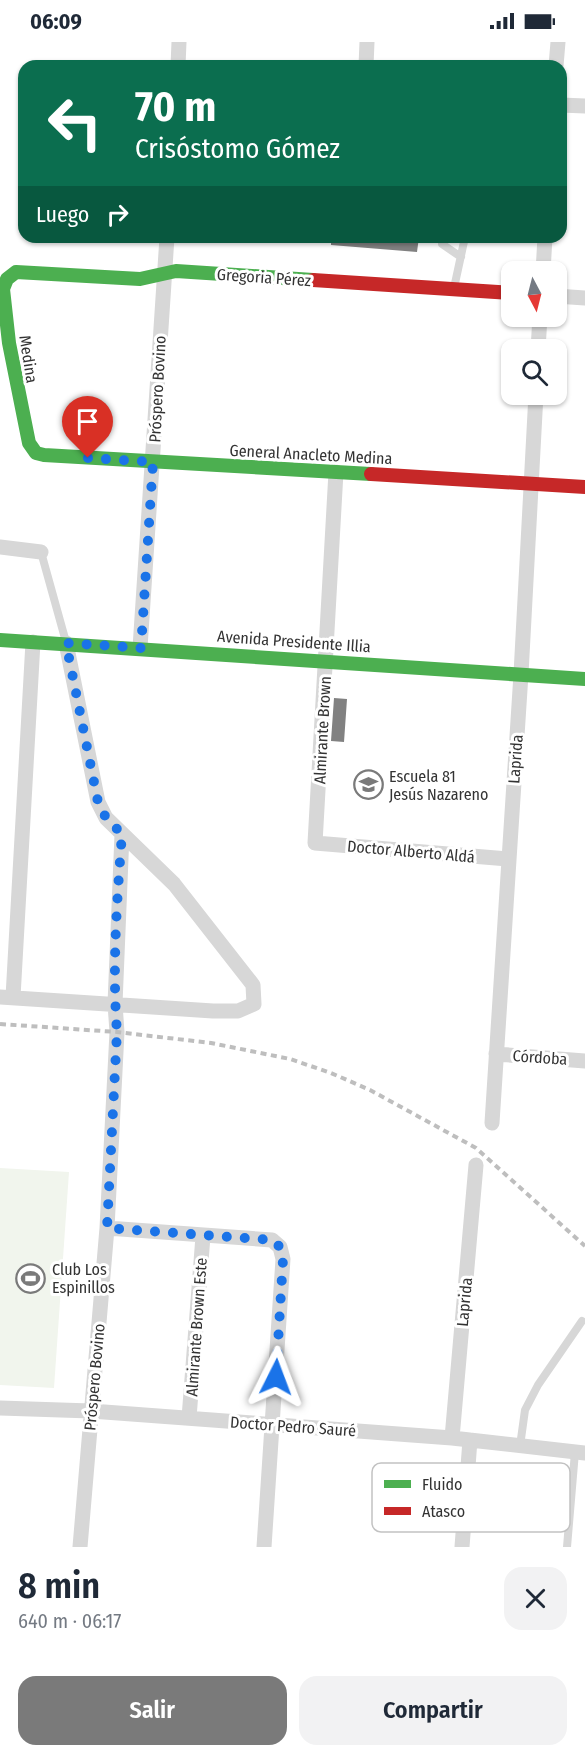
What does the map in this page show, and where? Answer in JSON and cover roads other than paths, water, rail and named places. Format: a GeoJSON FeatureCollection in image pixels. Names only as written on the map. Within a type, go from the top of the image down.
{"type":"FeatureCollection","features":[{"type":"Feature","properties":{"kind":"street"},"geometry":{"type":"LineString","coordinates":[[178,60],[179,42]]}},
{"type":"Feature","properties":{"kind":"street"},"geometry":{"type":"LineString","coordinates":[[366,60],[368,42]]}},
{"type":"Feature","properties":{"kind":"street"},"geometry":{"type":"LineString","coordinates":[[556,60],[558,42]]}},
{"type":"Feature","properties":{"kind":"street"},"geometry":{"type":"LineString","coordinates":[[567,105],[585,106]]}},
{"type":"Feature","properties":{"kind":"street","name":"Próspero Bovino"},"geometry":{"type":"LineString","coordinates":[[141,648],[166,243]]}},
{"type":"Feature","properties":{"kind":"street"},"geometry":{"type":"LineString","coordinates":[[544,261],[545,243]]}},
{"type":"Feature","properties":{"kind":"street","name":"Gregoria Pérez"},"geometry":{"type":"LineString","coordinates":[[16,272],[140,279],[176,271],[501,292]]}},
{"type":"Feature","properties":{"kind":"street","name":"Medina"},"geometry":{"type":"LineString","coordinates":[[16,272],[6,279],[3,288],[6,320],[18,397],[29,443],[36,453]]}},
{"type":"Feature","properties":{"kind":"street"},"geometry":{"type":"LineString","coordinates":[[567,297],[585,298]]}},
{"type":"Feature","properties":{"kind":"street","name":"Laprida"},"geometry":{"type":"LineString","coordinates":[[492,1123],[536,405]]}},
{"type":"Feature","properties":{"kind":"street","name":"General Anacleto Medina"},"geometry":{"type":"LineString","coordinates":[[36,453],[585,487]]}},
{"type":"Feature","properties":{"kind":"street","name":"Almirante Brown"},"geometry":{"type":"LineString","coordinates":[[315,843],[336,472]]}},
{"type":"Feature","properties":{"kind":"street"},"geometry":{"type":"LineString","coordinates":[[0,547],[41,552]]}},
{"type":"Feature","properties":{"kind":"street","name":"Avenida Presidente Illia"},"geometry":{"type":"LineString","coordinates":[[0,640],[585,679]]}},
{"type":"Feature","properties":{"kind":"street"},"geometry":{"type":"LineString","coordinates":[[33,642],[6,997],[238,1011],[254,1004],[253,985],[174,884],[106,818],[98,802],[66,643]]}},
{"type":"Feature","properties":{"kind":"street","name":"Próspero Bovino"},"geometry":{"type":"LineString","coordinates":[[80,1547],[107,1228],[117,1032],[115,1004],[122,834]]}},
{"type":"Feature","properties":{"kind":"street","name":"Doctor Alberto Aldá"},"geometry":{"type":"LineString","coordinates":[[315,843],[508,859]]}},
{"type":"Feature","properties":{"kind":"street","name":"Córdoba"},"geometry":{"type":"LineString","coordinates":[[496,1054],[585,1061]]}},
{"type":"Feature","properties":{"kind":"street","name":"Laprida"},"geometry":{"type":"LineString","coordinates":[[452,1438],[476,1165]]}},
{"type":"Feature","properties":{"kind":"street"},"geometry":{"type":"LineString","coordinates":[[107,1228],[272,1240],[280,1247],[283,1259],[274,1425],[264,1547]]}},
{"type":"Feature","properties":{"kind":"street","name":"Almirante Brown Este"},"geometry":{"type":"LineString","coordinates":[[189,1418],[203,1236]]}},
{"type":"Feature","properties":{"kind":"street","name":"Doctor Pedro Sauré"},"geometry":{"type":"LineString","coordinates":[[0,1408],[91,1411],[452,1438],[580,1453]]}},
{"type":"Feature","properties":{"kind":"street"},"geometry":{"type":"LineString","coordinates":[[468,1463],[470,1440]]}},
{"type":"Feature","properties":{"kind":"street"},"geometry":{"type":"LineString","coordinates":[[462,1547],[463,1532]]}},
{"type":"Feature","properties":{"kind":"lane"},"geometry":{"type":"LineString","coordinates":[[442,243],[461,257]]}},
{"type":"Feature","properties":{"kind":"lane"},"geometry":{"type":"LineString","coordinates":[[454,289],[464,243]]}},
{"type":"Feature","properties":{"kind":"lane"},"geometry":{"type":"LineString","coordinates":[[41,552],[66,643]]}},
{"type":"Feature","properties":{"kind":"lane"},"geometry":{"type":"LineString","coordinates":[[520,1446],[525,1410],[538,1385],[582,1321]]}},
{"type":"Feature","properties":{"kind":"lane"},"geometry":{"type":"LineString","coordinates":[[570,1525],[580,1453]]}},
{"type":"Feature","properties":{"kind":"lane"},"geometry":{"type":"LineString","coordinates":[[567,1547],[569,1532]]}},
{"type":"Feature","properties":{"kind":"railway"},"geometry":{"type":"LineString","coordinates":[[0,1024],[117,1032],[211,1043],[290,1059],[331,1073],[370,1090],[476,1148],[585,1246]]}},
{"type":"Feature","properties":{"kind":"place","name":"Escuela 81 Jesús Nazareno"},"geometry":{"type":"Point","coordinates":[368,785]}},
{"type":"Feature","properties":{"kind":"place","name":"Club Los Espinillos"},"geometry":{"type":"Point","coordinates":[31,1278]}}]}
